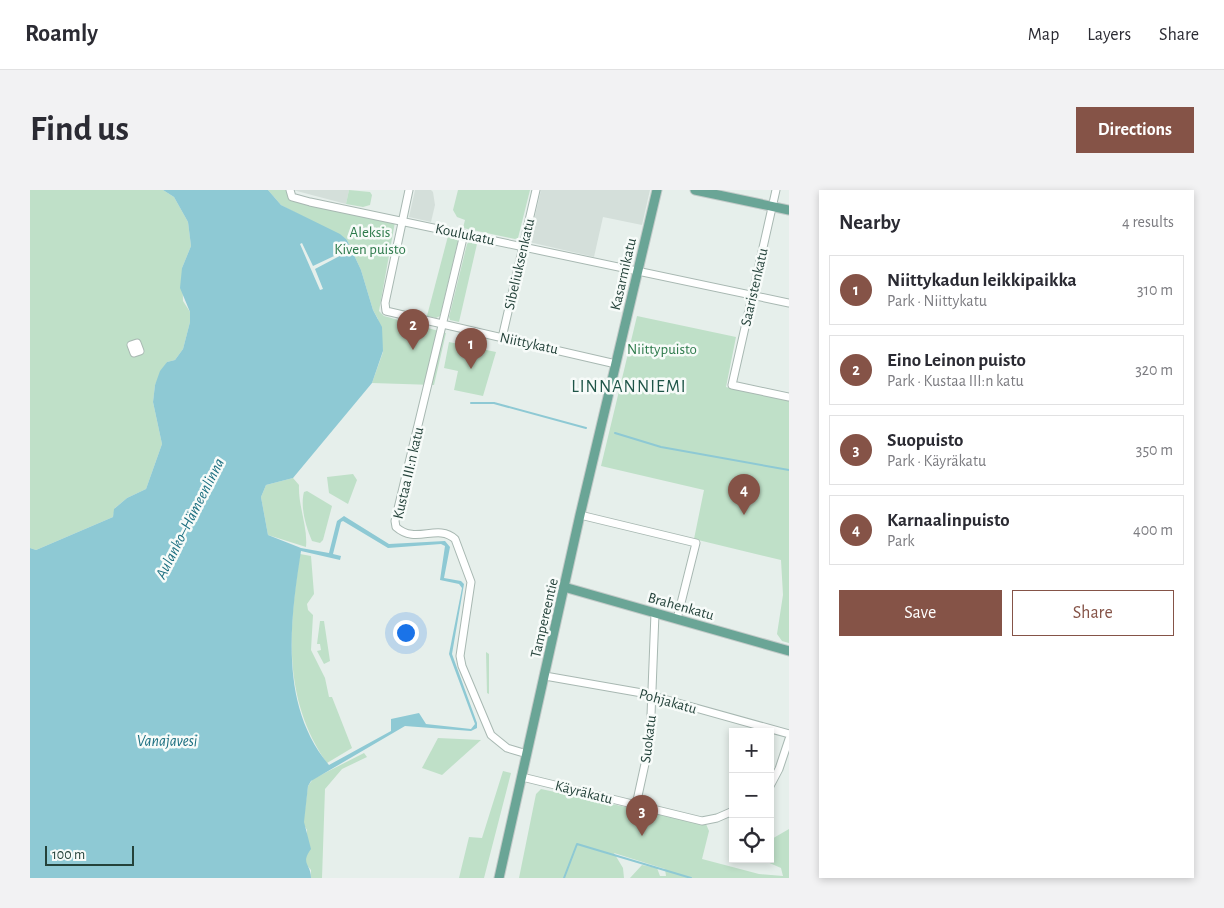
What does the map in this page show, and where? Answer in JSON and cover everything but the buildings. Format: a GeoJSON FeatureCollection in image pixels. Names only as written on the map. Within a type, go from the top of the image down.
{"type":"FeatureCollection","features":[{"type":"Feature","properties":{"kind":"main road","name":"Kasarmikatu"},"geometry":{"type":"LineString","coordinates":[[616,364],[657,190]]}},
{"type":"Feature","properties":{"kind":"main road"},"geometry":{"type":"LineString","coordinates":[[695,190],[789,210]]}},
{"type":"Feature","properties":{"kind":"main road","name":"Tampereentie"},"geometry":{"type":"LineString","coordinates":[[499,878],[580,515],[616,364]]}},
{"type":"Feature","properties":{"kind":"main road","name":"Brahenkatu"},"geometry":{"type":"LineString","coordinates":[[564,587],[789,651]]}},
{"type":"Feature","properties":{"kind":"street"},"geometry":{"type":"LineString","coordinates":[[403,221],[409,190]]}},
{"type":"Feature","properties":{"kind":"street","name":"Sibeliuksenkatu"},"geometry":{"type":"LineString","coordinates":[[502,338],[536,190]]}},
{"type":"Feature","properties":{"kind":"street","name":"Saaristenkatu"},"geometry":{"type":"LineString","coordinates":[[776,190],[732,385],[789,397]]}},
{"type":"Feature","properties":{"kind":"street","name":"Koulukatu"},"geometry":{"type":"LineString","coordinates":[[290,191],[297,199],[789,303]]}},
{"type":"Feature","properties":{"kind":"street","name":"Niittykatu"},"geometry":{"type":"LineString","coordinates":[[403,221],[384,308],[388,311],[616,364]]}},
{"type":"Feature","properties":{"kind":"street","name":"Kustaa III:n katu"},"geometry":{"type":"LineString","coordinates":[[464,234],[396,516],[396,527],[409,535],[439,533],[450,535],[455,539],[471,582],[460,656],[462,666],[491,735],[507,748],[527,754]]}},
{"type":"Feature","properties":{"kind":"street"},"geometry":{"type":"LineString","coordinates":[[580,515],[696,542],[677,619]]}},
{"type":"Feature","properties":{"kind":"street","name":"Suokatu"},"geometry":{"type":"LineString","coordinates":[[636,805],[650,741],[655,613]]}},
{"type":"Feature","properties":{"kind":"street","name":"Pohjakatu"},"geometry":{"type":"LineString","coordinates":[[545,676],[651,695],[789,734]]}},
{"type":"Feature","properties":{"kind":"street"},"geometry":{"type":"LineString","coordinates":[[774,778],[789,739]]}},
{"type":"Feature","properties":{"kind":"street","name":"Käyräkatu"},"geometry":{"type":"LineString","coordinates":[[522,777],[702,821],[717,818],[729,813]]}},
{"type":"Feature","properties":{"kind":"shaded area"},"geometry":{"type":"Polygon","coordinates":[[[293,190],[349,190],[346,204],[293,190]]]}},
{"type":"Feature","properties":{"kind":"shaded area"},"geometry":{"type":"Polygon","coordinates":[[[415,190],[431,190],[433,192],[435,205],[431,222],[409,217],[415,190]]]}},
{"type":"Feature","properties":{"kind":"shaded area"},"geometry":{"type":"Polygon","coordinates":[[[541,190],[650,190],[642,225],[603,217],[594,257],[529,242],[541,190]]]}},
{"type":"Feature","properties":{"kind":"green space"},"geometry":{"type":"Polygon","coordinates":[[[30,190],[163,190],[174,197],[188,222],[191,246],[182,268],[183,301],[190,312],[190,322],[183,349],[175,360],[167,362],[155,385],[153,402],[162,444],[146,489],[127,498],[115,508],[113,517],[36,550],[30,548],[30,190]]]}},
{"type":"Feature","properties":{"kind":"green space","name":"Aleksis Kiven puisto"},"geometry":{"type":"Polygon","coordinates":[[[268,190],[286,190],[291,199],[395,222],[379,311],[384,316],[446,333],[434,385],[372,383],[383,352],[378,319],[373,310],[361,270],[347,240],[281,205],[268,190]]]}},
{"type":"Feature","properties":{"kind":"green space"},"geometry":{"type":"Polygon","coordinates":[[[349,190],[370,192],[372,195],[370,205],[363,207],[346,204],[349,190]]]}},
{"type":"Feature","properties":{"kind":"green space"},"geometry":{"type":"Polygon","coordinates":[[[458,190],[530,190],[518,238],[515,239],[463,228],[465,220],[457,217],[453,210],[458,190]]]}},
{"type":"Feature","properties":{"kind":"green space"},"geometry":{"type":"Polygon","coordinates":[[[448,236],[456,238],[458,241],[440,316],[436,318],[427,316],[448,236]]]}},
{"type":"Feature","properties":{"kind":"green space"},"geometry":{"type":"Polygon","coordinates":[[[469,242],[477,244],[459,322],[450,320],[449,317],[469,242]]]}},
{"type":"Feature","properties":{"kind":"green space","name":"Niittypuisto"},"geometry":{"type":"Polygon","coordinates":[[[637,316],[736,337],[726,387],[789,401],[789,643],[782,641],[777,634],[783,595],[781,560],[694,539],[704,490],[601,466],[637,316]]]}},
{"type":"Feature","properties":{"kind":"green space"},"geometry":{"type":"Polygon","coordinates":[[[449,342],[496,352],[483,396],[454,390],[458,371],[444,368],[449,342]]]}},
{"type":"Feature","properties":{"kind":"green space"},"geometry":{"type":"Polygon","coordinates":[[[353,474],[357,480],[348,504],[329,493],[327,477],[353,474]]]}},
{"type":"Feature","properties":{"kind":"green space"},"geometry":{"type":"Polygon","coordinates":[[[293,478],[299,485],[306,532],[306,547],[268,535],[261,497],[266,485],[293,478]]]}},
{"type":"Feature","properties":{"kind":"green space"},"geometry":{"type":"Polygon","coordinates":[[[307,491],[332,506],[323,540],[320,543],[312,541],[306,523],[303,498],[304,492],[307,491]]]}},
{"type":"Feature","properties":{"kind":"green space"},"geometry":{"type":"Polygon","coordinates":[[[300,554],[311,556],[314,594],[307,604],[308,610],[313,615],[311,650],[325,678],[329,697],[332,697],[352,748],[327,763],[312,738],[302,713],[292,662],[293,609],[300,554]]]}},
{"type":"Feature","properties":{"kind":"green space"},"geometry":{"type":"Polygon","coordinates":[[[320,621],[324,621],[330,661],[324,664],[317,651],[321,650],[320,644],[317,644],[320,621]]]}},
{"type":"Feature","properties":{"kind":"green space"},"geometry":{"type":"Polygon","coordinates":[[[486,652],[489,654],[489,694],[487,693],[486,652]]]}},
{"type":"Feature","properties":{"kind":"green space"},"geometry":{"type":"Polygon","coordinates":[[[438,738],[481,740],[442,775],[422,768],[438,738]]]}},
{"type":"Feature","properties":{"kind":"green space"},"geometry":{"type":"Polygon","coordinates":[[[364,753],[367,757],[342,769],[325,789],[322,878],[311,878],[311,870],[305,863],[307,830],[304,825],[304,816],[308,786],[313,779],[364,753]]]}},
{"type":"Feature","properties":{"kind":"green space"},"geometry":{"type":"Polygon","coordinates":[[[503,771],[511,773],[484,878],[459,878],[469,837],[482,838],[503,771]]]}},
{"type":"Feature","properties":{"kind":"green space"},"geometry":{"type":"Polygon","coordinates":[[[541,789],[706,824],[709,831],[702,859],[759,874],[783,876],[781,868],[769,863],[774,863],[774,838],[789,829],[789,878],[630,878],[642,865],[657,868],[660,876],[666,876],[665,869],[614,853],[623,868],[624,878],[519,878],[536,794],[541,789]]]}},
{"type":"Feature","properties":{"kind":"water","name":"Vanajavesi"},"geometry":{"type":"Polygon","coordinates":[[[163,190],[268,190],[281,205],[340,234],[347,240],[361,270],[373,310],[382,327],[383,351],[372,383],[293,478],[266,485],[261,497],[268,535],[301,548],[329,553],[337,521],[344,516],[389,544],[445,541],[450,547],[444,578],[461,581],[464,584],[452,654],[477,723],[477,728],[471,731],[405,726],[311,781],[308,786],[304,822],[311,849],[306,861],[311,878],[30,878],[30,548],[36,550],[113,517],[114,509],[127,498],[146,489],[162,444],[153,402],[155,385],[160,371],[167,362],[175,360],[183,349],[190,322],[190,312],[180,288],[182,268],[191,246],[188,222],[174,197],[163,190]],[[343,521],[341,522],[333,554],[341,556],[340,560],[301,551],[292,634],[292,663],[295,690],[302,717],[313,742],[329,765],[391,731],[391,719],[419,713],[426,724],[471,729],[475,724],[449,654],[462,588],[459,584],[440,580],[445,546],[441,544],[388,548],[343,521]]]}},
{"type":"Feature","properties":{"kind":"pier"},"geometry":{"type":"Polygon","coordinates":[[[302,243],[313,266],[351,248],[351,250],[315,269],[323,289],[320,290],[300,244],[302,243]]]}},
{"type":"Feature","properties":{"kind":"waterway"},"geometry":{"type":"LineString","coordinates":[[471,403],[494,403],[586,428]]}},
{"type":"Feature","properties":{"kind":"waterway"},"geometry":{"type":"LineString","coordinates":[[615,433],[661,447],[789,470]]}},
{"type":"Feature","properties":{"kind":"waterway"},"geometry":{"type":"LineString","coordinates":[[564,878],[577,844],[691,878]]}},
{"type":"Feature","properties":{"kind":"place","name":"Eino Leinon puisto"},"geometry":{"type":"Point","coordinates":[413,350]}},
{"type":"Feature","properties":{"kind":"place","name":"Niittykadun leikkipaikka"},"geometry":{"type":"Point","coordinates":[471,369]}},
{"type":"Feature","properties":{"kind":"place","name":"Karnaalinpuisto"},"geometry":{"type":"Point","coordinates":[744,515]}},
{"type":"Feature","properties":{"kind":"place","name":"Suopuisto"},"geometry":{"type":"Point","coordinates":[642,836]}},
{"type":"Feature","properties":{"kind":"district","name":"LINNANNIEMI"},"geometry":{"type":"Point","coordinates":[629,386]}},
{"type":"Feature","properties":{"kind":"water label","name":"Aulanko–Hämeenlinna"},"geometry":{"type":"Point","coordinates":[189,518]}}]}
